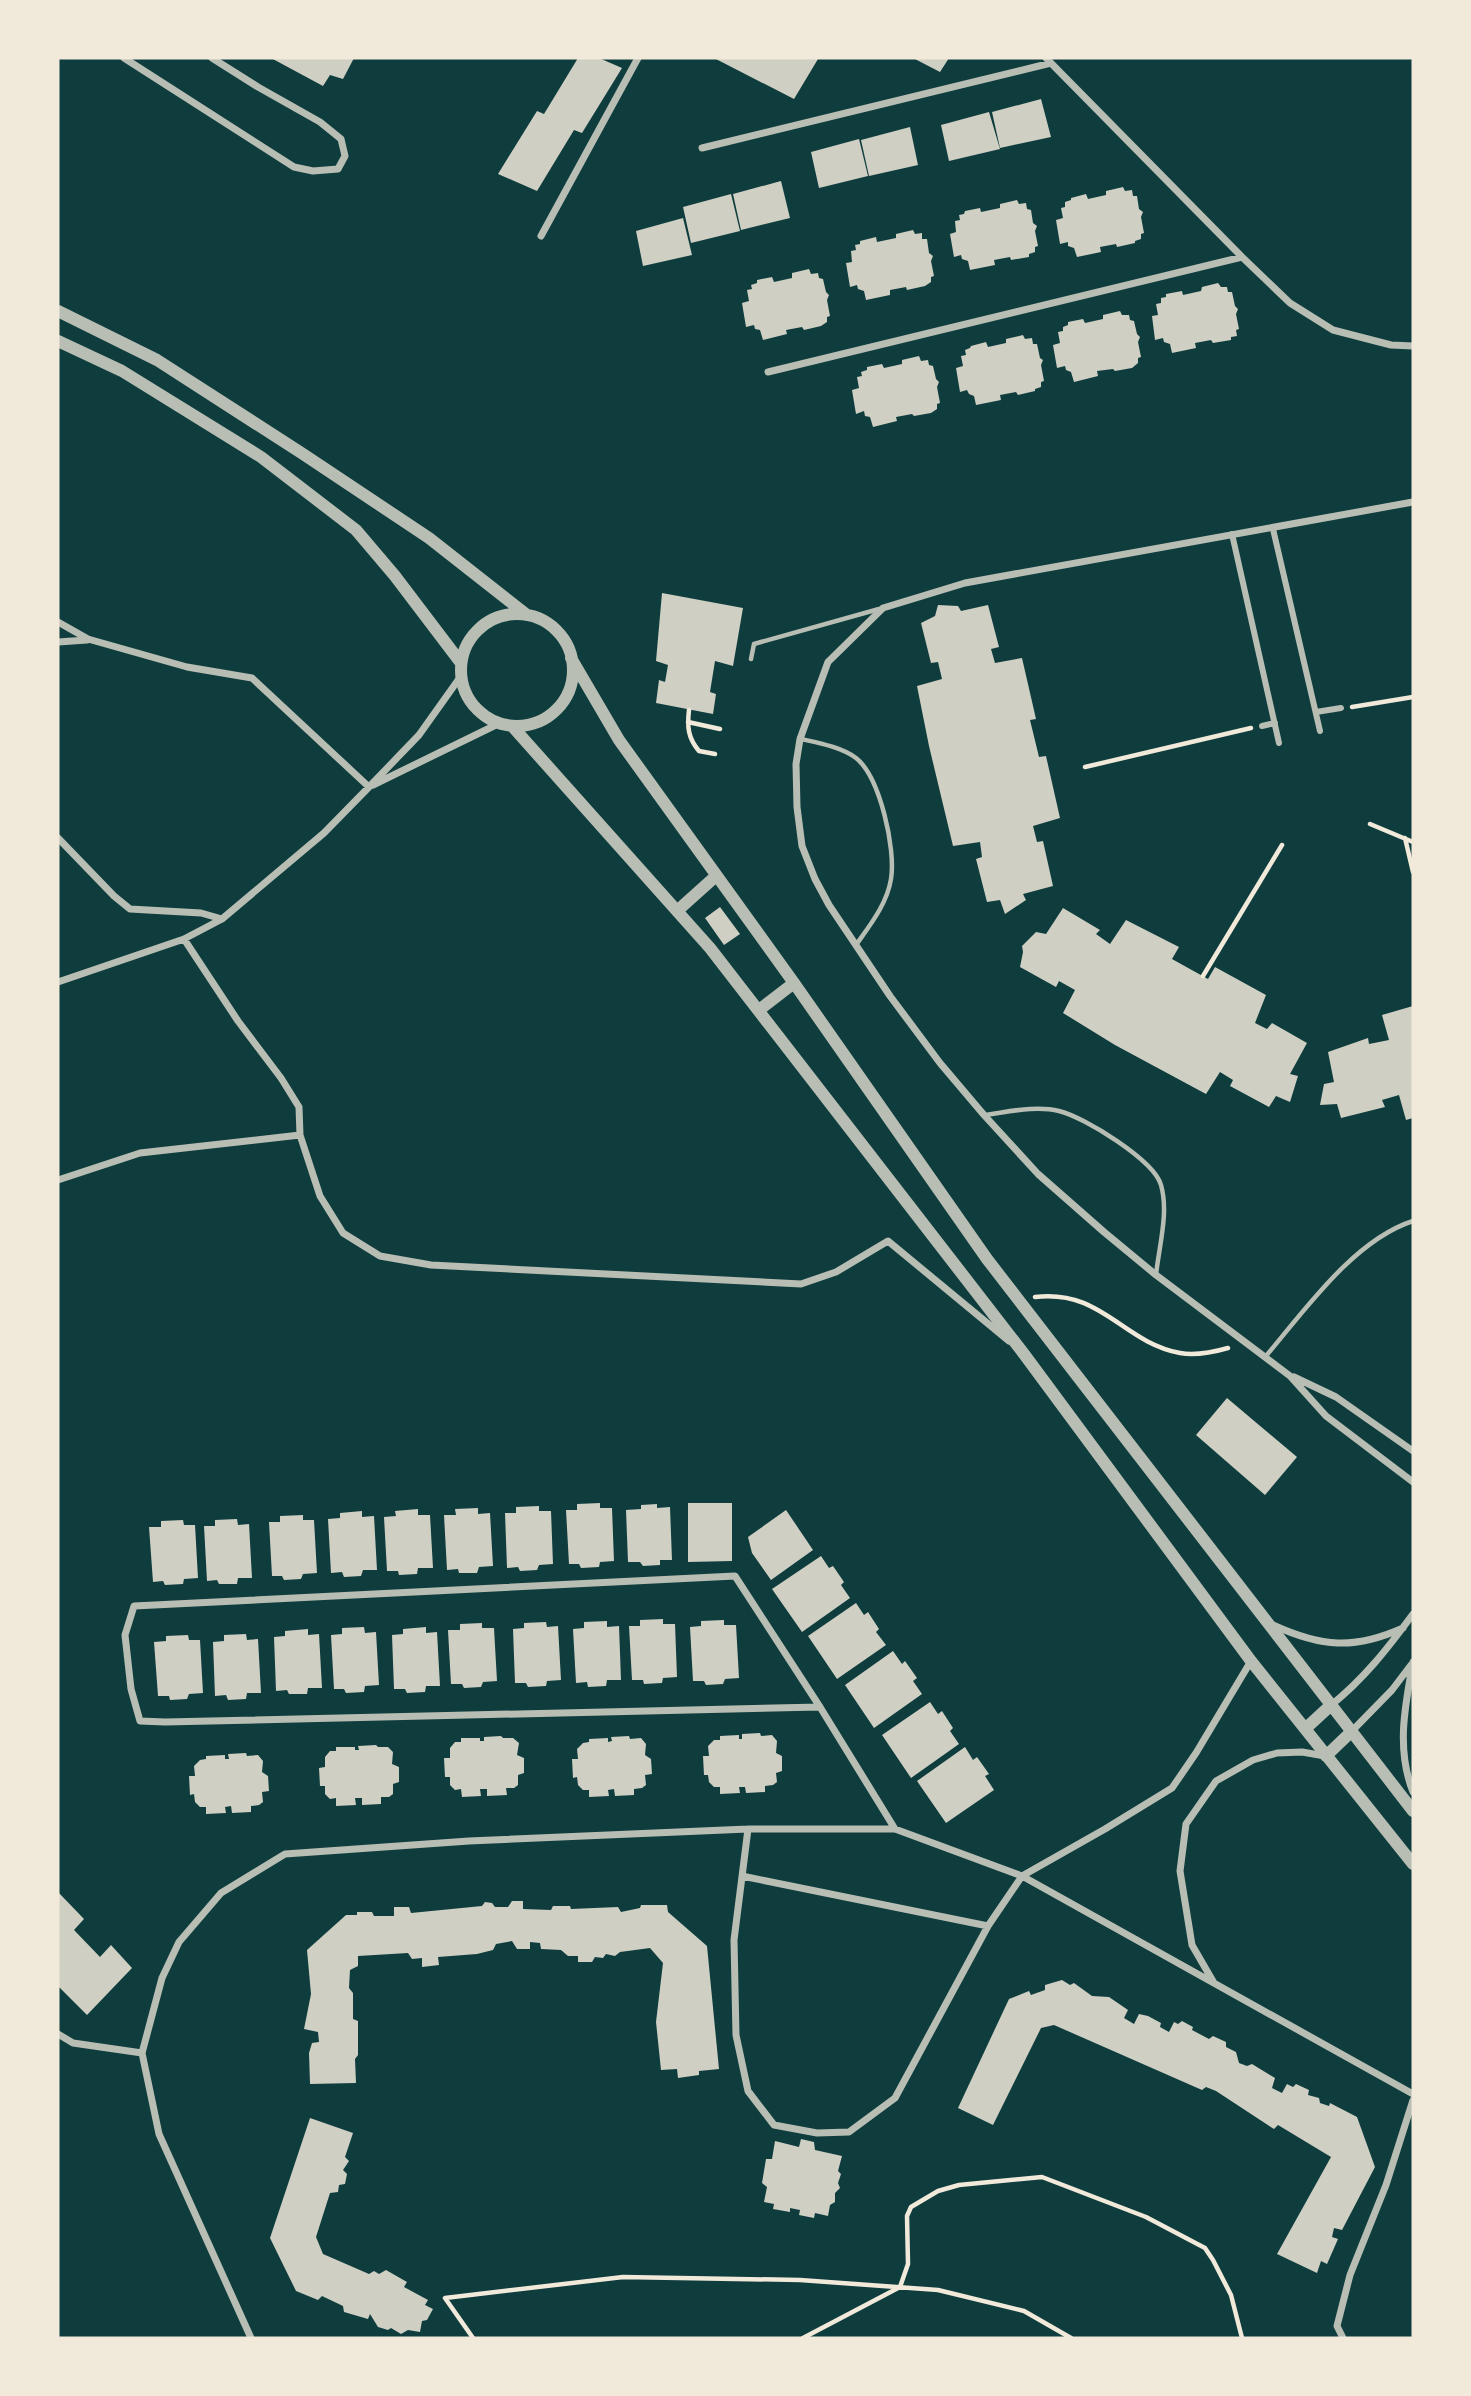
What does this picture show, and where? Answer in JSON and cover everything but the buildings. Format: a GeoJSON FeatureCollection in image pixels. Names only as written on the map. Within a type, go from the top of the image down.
{"type":"FeatureCollection","features":[{"type":"Feature","properties":{"kind":"street"},"geometry":{"type":"LineString","coordinates":[[124,58],[294,167],[313,171],[338,169],[345,156],[341,139],[320,122],[212,58]]}},
{"type":"Feature","properties":{"kind":"street"},"geometry":{"type":"LineString","coordinates":[[541,236],[638,58]]}},
{"type":"Feature","properties":{"kind":"street"},"geometry":{"type":"LineString","coordinates":[[702,148],[1048,60],[1290,303],[1333,330],[1391,345],[1413,346]]}},
{"type":"Feature","properties":{"kind":"street"},"geometry":{"type":"LineString","coordinates":[[768,372],[1242,257]]}},
{"type":"Feature","properties":{"kind":"street"},"geometry":{"type":"LineString","coordinates":[[58,311],[157,360],[429,538],[527,615],[542,620],[556,630],[566,643],[571,659],[618,740],[794,983],[1017,1300],[1413,1811]]}},
{"type":"Feature","properties":{"kind":"street"},"geometry":{"type":"LineString","coordinates":[[58,341],[122,371],[261,457],[356,530],[395,576],[461,669],[465,691],[473,705],[485,716],[506,725],[677,911],[759,1010],[1024,1354],[1251,1661],[1413,1864]]}},
{"type":"Feature","properties":{"kind":"street"},"geometry":{"type":"LineString","coordinates":[[1413,502],[964,583],[883,608],[828,662],[800,739],[796,764],[797,807],[802,846],[815,879],[856,945],[940,1063],[984,1115],[1038,1174],[1156,1275],[1266,1356],[1290,1376],[1326,1416],[1413,1482]]}},
{"type":"Feature","properties":{"kind":"street"},"geometry":{"type":"LineString","coordinates":[[1273,529],[1320,731]]}},
{"type":"Feature","properties":{"kind":"street"},"geometry":{"type":"LineString","coordinates":[[1231,534],[1279,743]]}},
{"type":"Feature","properties":{"kind":"street"},"geometry":{"type":"LineString","coordinates":[[58,982],[184,939],[222,919],[324,832],[419,735],[461,669],[469,642],[484,625],[505,616],[527,615]]}},
{"type":"Feature","properties":{"kind":"street"},"geometry":{"type":"LineString","coordinates":[[58,622],[88,639],[187,667],[252,678],[369,787]]}},
{"type":"Feature","properties":{"kind":"street"},"geometry":{"type":"LineString","coordinates":[[58,642],[88,639]]}},
{"type":"Feature","properties":{"kind":"street"},"geometry":{"type":"LineString","coordinates":[[369,787],[506,725],[529,724],[545,718],[559,707],[568,692],[572,676],[571,659]]}},
{"type":"Feature","properties":{"kind":"street"},"geometry":{"type":"LineString","coordinates":[[1316,712],[1341,708]]}},
{"type":"Feature","properties":{"kind":"street"},"geometry":{"type":"LineString","coordinates":[[1262,726],[1275,723]]}},
{"type":"Feature","properties":{"kind":"street"},"geometry":{"type":"LineString","coordinates":[[58,838],[130,909],[201,913],[222,919]]}},
{"type":"Feature","properties":{"kind":"street"},"geometry":{"type":"LineString","coordinates":[[677,911],[716,876]]}},
{"type":"Feature","properties":{"kind":"street"},"geometry":{"type":"LineString","coordinates":[[184,939],[299,1107],[300,1135],[320,1196],[343,1233],[380,1256],[431,1265],[801,1284],[836,1272],[888,1241],[1024,1354]]}},
{"type":"Feature","properties":{"kind":"street"},"geometry":{"type":"LineString","coordinates":[[759,1010],[794,983]]}},
{"type":"Feature","properties":{"kind":"street"},"geometry":{"type":"LineString","coordinates":[[58,1180],[140,1153],[300,1135]]}},
{"type":"Feature","properties":{"kind":"street"},"geometry":{"type":"LineString","coordinates":[[1290,1376],[1336,1397],[1412,1450]]}},
{"type":"Feature","properties":{"kind":"street"},"geometry":{"type":"LineString","coordinates":[[820,1707],[165,1722],[141,1720],[131,1689],[125,1635],[134,1606],[736,1576],[820,1707],[895,1829]]}},
{"type":"Feature","properties":{"kind":"street"},"geometry":{"type":"LineString","coordinates":[[1305,1729],[1359,1682],[1413,1614]]}},
{"type":"Feature","properties":{"kind":"street"},"geometry":{"type":"LineString","coordinates":[[1268,1623],[1312,1640],[1344,1644],[1367,1642],[1403,1628]]}},
{"type":"Feature","properties":{"kind":"street"},"geometry":{"type":"LineString","coordinates":[[748,1829],[734,1940],[736,2035],[748,2091],[774,2125],[817,2133],[849,2132],[895,2098],[988,1926],[1022,1876],[1171,1788],[1196,1753],[1251,1661]]}},
{"type":"Feature","properties":{"kind":"street"},"geometry":{"type":"LineString","coordinates":[[1326,1756],[1392,1690],[1413,1661]]}},
{"type":"Feature","properties":{"kind":"street"},"geometry":{"type":"LineString","coordinates":[[1413,1661],[1404,1716],[1403,1745],[1406,1770],[1413,1792]]}},
{"type":"Feature","properties":{"kind":"street"},"geometry":{"type":"LineString","coordinates":[[1214,1984],[1192,1945],[1180,1871],[1186,1824],[1216,1781],[1253,1760],[1277,1753],[1302,1752],[1326,1756]]}},
{"type":"Feature","properties":{"kind":"street"},"geometry":{"type":"LineString","coordinates":[[250,2338],[159,2134],[142,2053],[162,1978],[178,1942],[221,1893],[285,1854],[469,1841],[748,1829],[895,1829],[1022,1876],[1413,2094]]}},
{"type":"Feature","properties":{"kind":"street"},"geometry":{"type":"LineString","coordinates":[[742,1876],[988,1926]]}},
{"type":"Feature","properties":{"kind":"street"},"geometry":{"type":"LineString","coordinates":[[58,2034],[73,2043],[142,2053]]}},
{"type":"Feature","properties":{"kind":"street"},"geometry":{"type":"LineString","coordinates":[[1343,2338],[1337,2326],[1350,2275],[1386,2185],[1413,2100]]}},
{"type":"Feature","properties":{"kind":"lane"},"geometry":{"type":"LineString","coordinates":[[751,659],[754,644],[883,608]]}},
{"type":"Feature","properties":{"kind":"lane"},"geometry":{"type":"LineString","coordinates":[[800,739],[844,751],[856,758],[868,769],[879,795],[892,860],[891,879],[877,915],[856,945]]}},
{"type":"Feature","properties":{"kind":"lane"},"geometry":{"type":"LineString","coordinates":[[984,1115],[1043,1108],[1059,1110],[1097,1128],[1155,1172],[1162,1192],[1163,1219],[1156,1275]]}},
{"type":"Feature","properties":{"kind":"lane"},"geometry":{"type":"LineString","coordinates":[[1266,1356],[1344,1268],[1383,1235],[1413,1221]]}},
{"type":"Feature","properties":{"kind":"path"},"geometry":{"type":"LineString","coordinates":[[1341,708],[1413,697]]}},
{"type":"Feature","properties":{"kind":"path"},"geometry":{"type":"LineString","coordinates":[[689,710],[688,734],[699,751],[715,754]]}},
{"type":"Feature","properties":{"kind":"path"},"geometry":{"type":"LineString","coordinates":[[688,722],[720,729]]}},
{"type":"Feature","properties":{"kind":"path"},"geometry":{"type":"LineString","coordinates":[[1085,766],[1262,726]]}},
{"type":"Feature","properties":{"kind":"path"},"geometry":{"type":"LineString","coordinates":[[1370,824],[1413,842]]}},
{"type":"Feature","properties":{"kind":"path"},"geometry":{"type":"LineString","coordinates":[[1405,838],[1413,872]]}},
{"type":"Feature","properties":{"kind":"path"},"geometry":{"type":"LineString","coordinates":[[1203,976],[1282,845]]}},
{"type":"Feature","properties":{"kind":"path"},"geometry":{"type":"LineString","coordinates":[[1017,1300],[1051,1295],[1075,1298],[1100,1310],[1127,1330],[1158,1346],[1180,1353],[1216,1351],[1246,1343]]}},
{"type":"Feature","properties":{"kind":"path"},"geometry":{"type":"LineString","coordinates":[[803,2338],[900,2287],[908,2264],[907,2216],[911,2207],[938,2191],[958,2185],[1042,2177],[1146,2217],[1205,2248],[1231,2295],[1242,2338]]}},
{"type":"Feature","properties":{"kind":"path"},"geometry":{"type":"LineString","coordinates":[[473,2338],[444,2298],[623,2277],[800,2280],[938,2290],[1024,2311],[1071,2338]]}}]}
